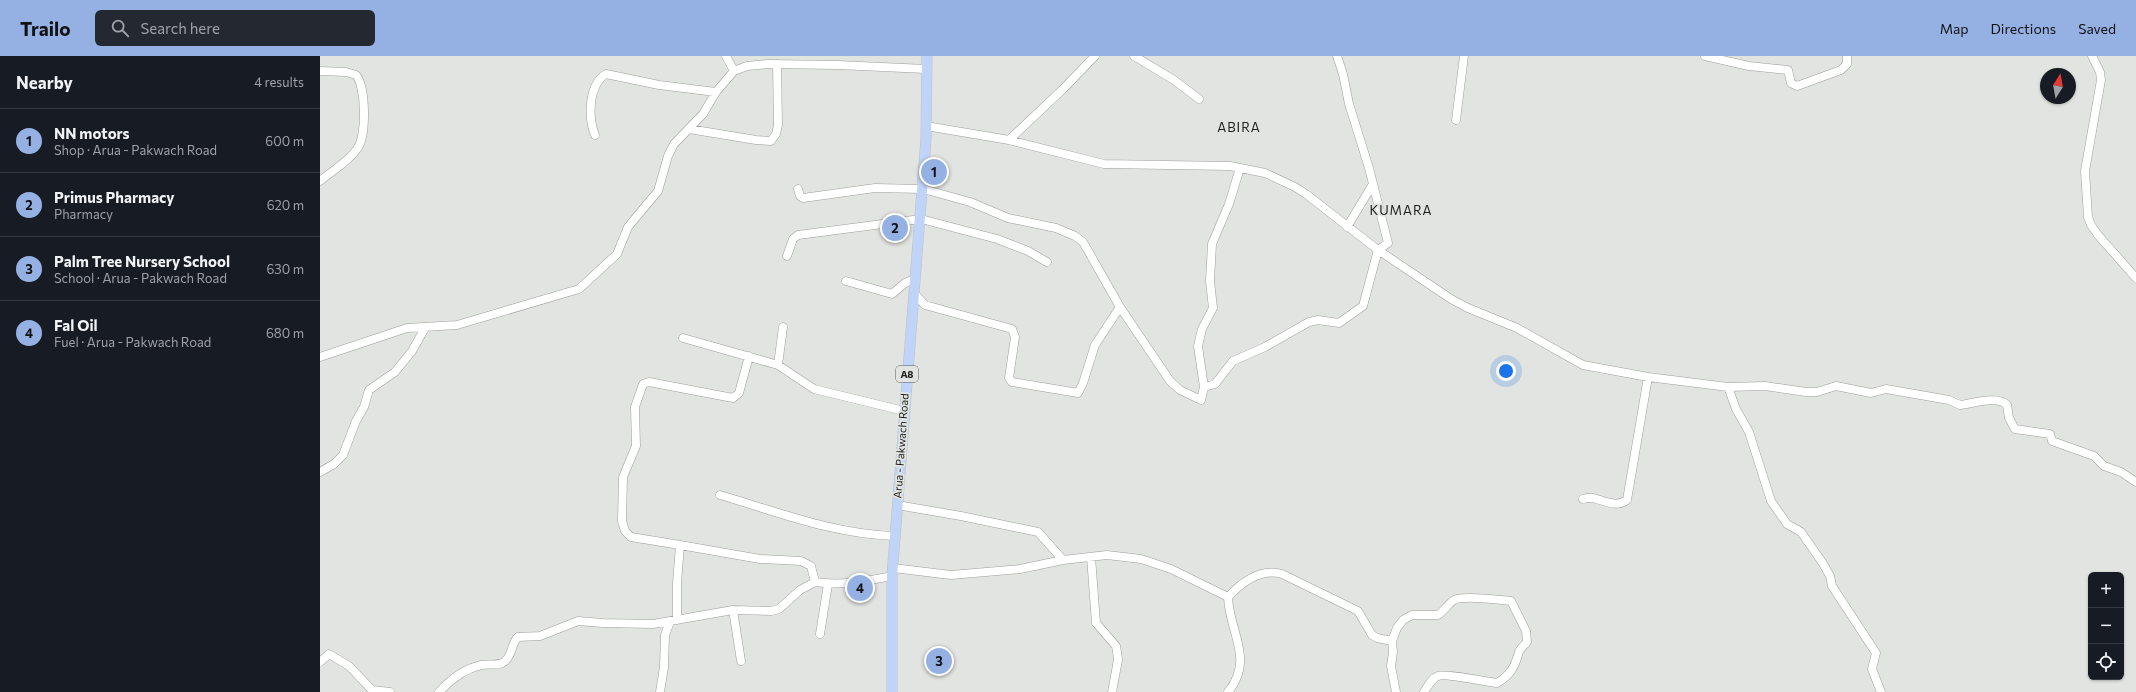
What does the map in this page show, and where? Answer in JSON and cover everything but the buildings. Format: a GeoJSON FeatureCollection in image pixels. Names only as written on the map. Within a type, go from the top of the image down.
{"type":"FeatureCollection","features":[{"type":"Feature","properties":{"kind":"main road","name":"Arua - Pakwach Road"},"geometry":{"type":"LineString","coordinates":[[892,692],[892,572],[923,189],[926,126],[926,56]]}},
{"type":"Feature","properties":{"kind":"street"},"geometry":{"type":"LineString","coordinates":[[726,56],[734,71]]}},
{"type":"Feature","properties":{"kind":"street"},"geometry":{"type":"LineString","coordinates":[[1009,140],[1063,89],[1095,56]]}},
{"type":"Feature","properties":{"kind":"street"},"geometry":{"type":"LineString","coordinates":[[1134,56],[1174,80],[1199,99]]}},
{"type":"Feature","properties":{"kind":"street"},"geometry":{"type":"LineString","coordinates":[[1204,387],[1215,384],[1227,367],[1237,358],[1270,345],[1309,322],[1315,320],[1339,323],[1363,306],[1378,250],[1388,241],[1349,104],[1344,74],[1337,56]]}},
{"type":"Feature","properties":{"kind":"street"},"geometry":{"type":"LineString","coordinates":[[1456,120],[1464,56]]}},
{"type":"Feature","properties":{"kind":"street"},"geometry":{"type":"LineString","coordinates":[[1705,56],[1749,66],[1788,70],[1791,83],[1797,86],[1841,70],[1847,64],[1847,56]]}},
{"type":"Feature","properties":{"kind":"street"},"geometry":{"type":"LineString","coordinates":[[2092,56],[2100,72],[2101,80],[2085,171],[2088,217],[2091,225],[2098,235],[2136,278]]}},
{"type":"Feature","properties":{"kind":"street"},"geometry":{"type":"LineString","coordinates":[[689,129],[770,141],[776,134],[778,124],[777,64]]}},
{"type":"Feature","properties":{"kind":"street"},"geometry":{"type":"LineString","coordinates":[[320,357],[407,328],[457,325],[577,290],[607,266],[620,248],[628,227],[658,191],[670,152],[677,141],[707,108],[716,92],[734,71],[747,66],[777,64],[926,69]]}},
{"type":"Feature","properties":{"kind":"street"},"geometry":{"type":"LineString","coordinates":[[320,70],[346,72],[356,75],[361,84],[364,115],[361,141],[357,150],[320,181]]}},
{"type":"Feature","properties":{"kind":"street"},"geometry":{"type":"LineString","coordinates":[[595,135],[590,117],[593,93],[598,81],[606,74],[659,85],[716,92]]}},
{"type":"Feature","properties":{"kind":"street"},"geometry":{"type":"LineString","coordinates":[[926,126],[1009,140],[1080,159],[1109,165],[1165,164],[1240,168],[1264,174],[1295,187],[1378,250],[1460,304],[1517,328],[1578,363],[1648,377],[1728,387],[1765,386],[1806,392],[1818,392],[1836,386],[1871,393],[1886,390],[1949,400],[1960,405],[1975,402],[2003,402],[2007,405],[2009,418],[2015,429],[2050,434],[2052,442],[2094,456],[2104,466],[2121,472],[2136,482]]}},
{"type":"Feature","properties":{"kind":"street"},"geometry":{"type":"LineString","coordinates":[[798,189],[800,196],[805,198],[875,188],[923,189],[970,202],[1004,216],[1048,226],[1075,236],[1085,246],[1120,307],[1174,386],[1201,400],[1204,387],[1198,346],[1202,330],[1212,308],[1210,281],[1212,244],[1229,204],[1240,168]]}},
{"type":"Feature","properties":{"kind":"street"},"geometry":{"type":"LineString","coordinates":[[1347,227],[1373,184]]}},
{"type":"Feature","properties":{"kind":"street"},"geometry":{"type":"LineString","coordinates":[[787,256],[792,241],[798,235],[921,219],[997,239],[1028,251],[1047,262]]}},
{"type":"Feature","properties":{"kind":"street"},"geometry":{"type":"LineString","coordinates":[[846,282],[892,294],[905,283],[915,279]]}},
{"type":"Feature","properties":{"kind":"street"},"geometry":{"type":"LineString","coordinates":[[914,293],[925,305],[1012,329],[1015,337],[1009,378],[1012,382],[1078,393],[1083,383],[1095,345],[1120,307]]}},
{"type":"Feature","properties":{"kind":"street"},"geometry":{"type":"LineString","coordinates":[[778,365],[783,327]]}},
{"type":"Feature","properties":{"kind":"street"},"geometry":{"type":"LineString","coordinates":[[320,472],[334,464],[343,455],[356,421],[364,407],[369,390],[399,367],[412,351],[425,328]]}},
{"type":"Feature","properties":{"kind":"street"},"geometry":{"type":"LineString","coordinates":[[683,338],[778,365],[814,389],[904,411]]}},
{"type":"Feature","properties":{"kind":"street"},"geometry":{"type":"LineString","coordinates":[[749,356],[740,391],[733,398],[649,382],[643,384],[640,389],[635,412],[636,446],[623,477],[622,521],[625,531],[631,537],[760,559],[801,561],[811,566],[814,582]]}},
{"type":"Feature","properties":{"kind":"street"},"geometry":{"type":"LineString","coordinates":[[1583,499],[1591,498],[1615,504],[1627,500],[1648,377]]}},
{"type":"Feature","properties":{"kind":"street"},"geometry":{"type":"LineString","coordinates":[[1728,387],[1736,409],[1749,432],[1771,501],[1787,524],[1801,532],[1822,562],[1830,576],[1832,586],[1876,653],[1872,669],[1881,692]]}},
{"type":"Feature","properties":{"kind":"street"},"geometry":{"type":"LineString","coordinates":[[720,495],[808,524],[868,535],[895,536]]}},
{"type":"Feature","properties":{"kind":"street"},"geometry":{"type":"LineString","coordinates":[[897,505],[961,516],[1038,532],[1063,560]]}},
{"type":"Feature","properties":{"kind":"street"},"geometry":{"type":"LineString","coordinates":[[660,692],[664,667],[665,635],[673,621],[680,545]]}},
{"type":"Feature","properties":{"kind":"street"},"geometry":{"type":"LineString","coordinates":[[439,692],[456,676],[482,665],[500,664],[506,661],[518,637],[540,636],[578,621],[603,623],[673,621],[733,610],[776,610],[814,582],[828,584],[858,582],[892,572],[952,575],[1020,569],[1063,560],[1107,555],[1141,559],[1171,569],[1228,597]]}},
{"type":"Feature","properties":{"kind":"street"},"geometry":{"type":"LineString","coordinates":[[1091,558],[1096,623],[1111,639],[1116,646],[1117,652],[1118,660],[1112,692]]}},
{"type":"Feature","properties":{"kind":"street"},"geometry":{"type":"LineString","coordinates":[[1228,692],[1239,674],[1241,655],[1231,618],[1228,597],[1235,589],[1257,574],[1270,572],[1282,574],[1358,611],[1372,635],[1392,642]]}},
{"type":"Feature","properties":{"kind":"street"},"geometry":{"type":"LineString","coordinates":[[820,634],[828,584]]}},
{"type":"Feature","properties":{"kind":"street"},"geometry":{"type":"LineString","coordinates":[[1396,692],[1391,666],[1394,652],[1392,642],[1397,628],[1408,617],[1418,614],[1438,615],[1456,599],[1484,597],[1500,601],[1509,600],[1513,603],[1526,631],[1528,642],[1519,650],[1518,661],[1506,676],[1497,683],[1442,675],[1433,679],[1424,692]]}},
{"type":"Feature","properties":{"kind":"street"},"geometry":{"type":"LineString","coordinates":[[733,610],[741,661]]}},
{"type":"Feature","properties":{"kind":"street"},"geometry":{"type":"LineString","coordinates":[[320,662],[327,654],[329,654],[349,666],[372,690],[390,692]]}},
{"type":"Feature","properties":{"kind":"place","name":"NN motors"},"geometry":{"type":"Point","coordinates":[934,172]}},
{"type":"Feature","properties":{"kind":"place","name":"Primus Pharmacy"},"geometry":{"type":"Point","coordinates":[895,228]}},
{"type":"Feature","properties":{"kind":"place","name":"Fal Oil"},"geometry":{"type":"Point","coordinates":[860,588]}},
{"type":"Feature","properties":{"kind":"place","name":"Palm Tree Nursery School"},"geometry":{"type":"Point","coordinates":[939,661]}},
{"type":"Feature","properties":{"kind":"district","name":"ABIRA"},"geometry":{"type":"Point","coordinates":[1239,127]}},
{"type":"Feature","properties":{"kind":"district","name":"KUMARA"},"geometry":{"type":"Point","coordinates":[1401,210]}}]}
